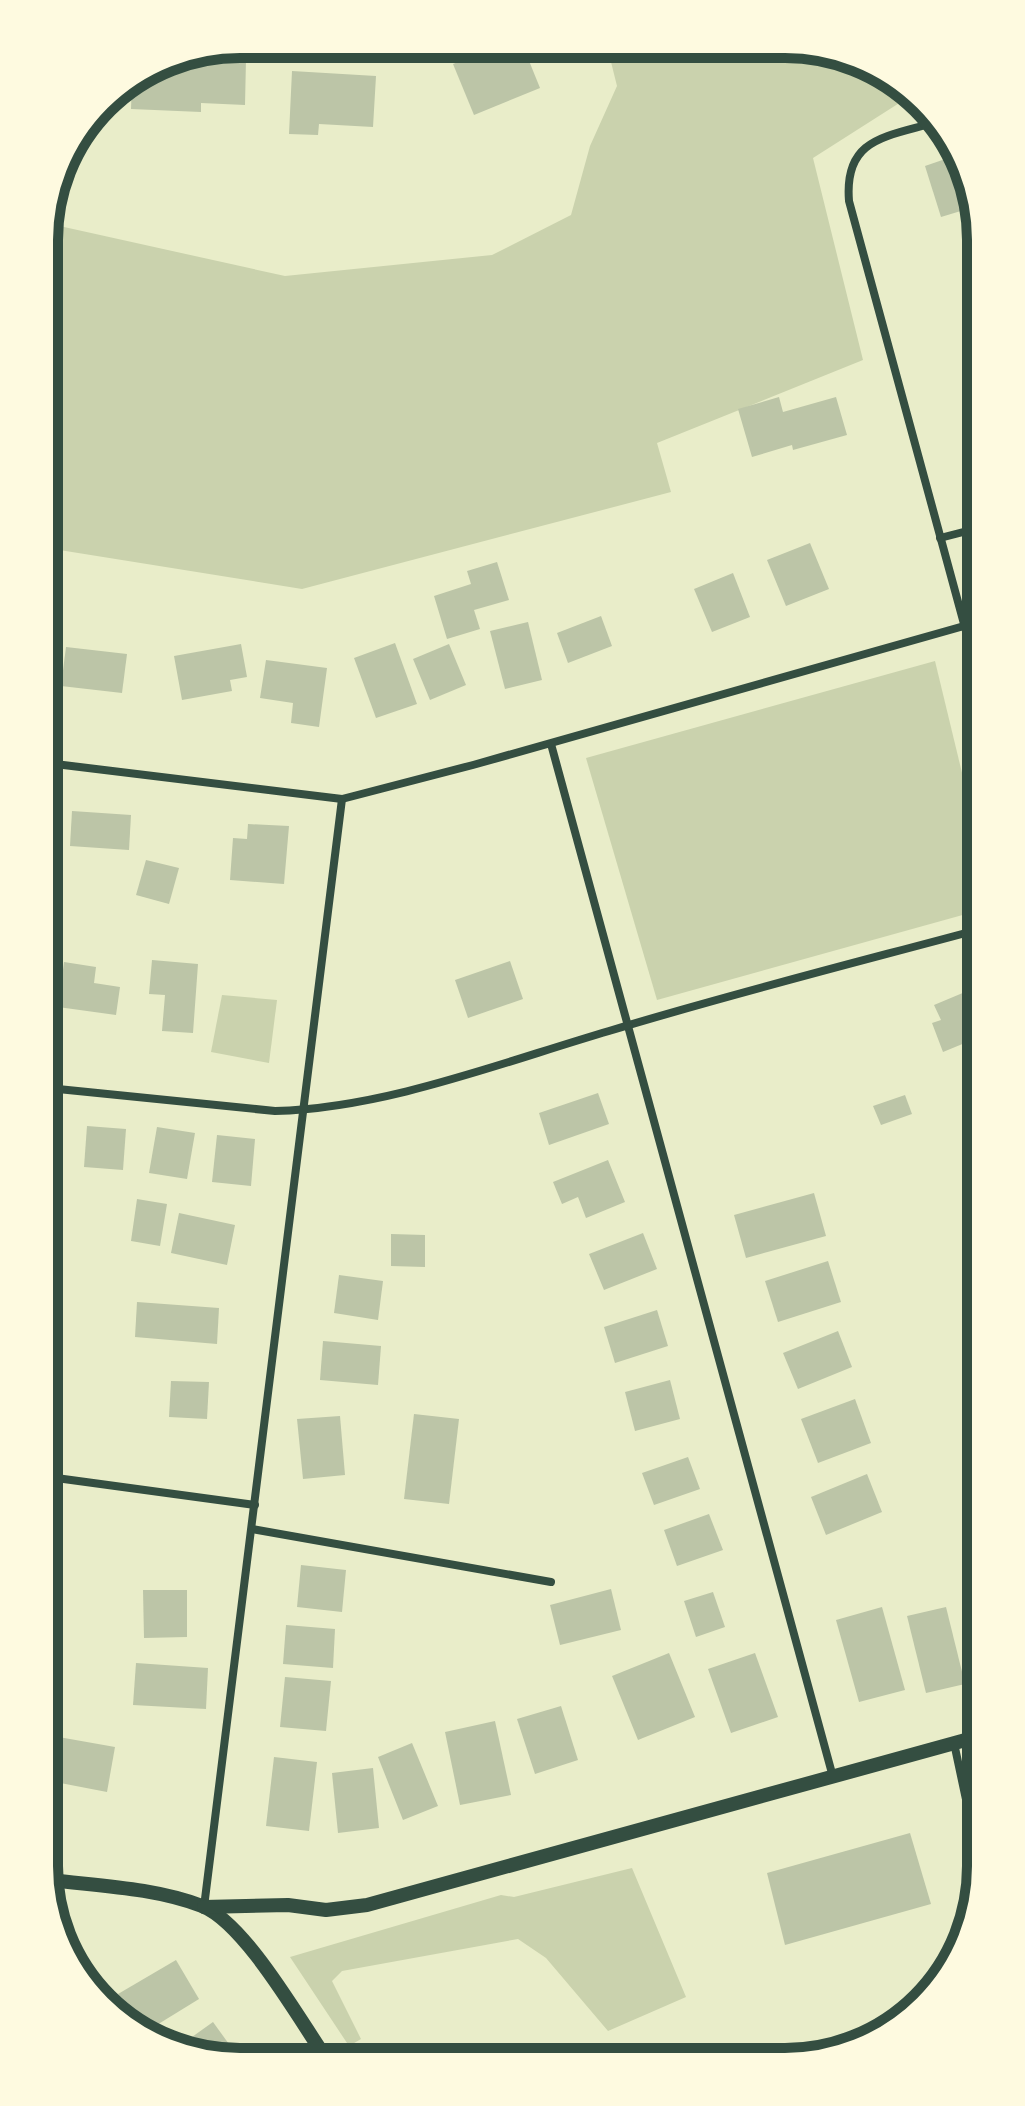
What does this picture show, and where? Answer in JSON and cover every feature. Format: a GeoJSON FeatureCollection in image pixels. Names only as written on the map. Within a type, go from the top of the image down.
{"type":"FeatureCollection","features":[{"type":"Feature","properties":{"kind":"street"},"geometry":{"type":"LineString","coordinates":[[926,125],[877,139],[852,162],[847,179],[849,201],[967,636]]}},
{"type":"Feature","properties":{"kind":"street"},"geometry":{"type":"LineString","coordinates":[[940,538],[967,531]]}},
{"type":"Feature","properties":{"kind":"street"},"geometry":{"type":"LineString","coordinates":[[58,764],[342,799],[551,744],[964,626]]}},
{"type":"Feature","properties":{"kind":"street"},"geometry":{"type":"LineString","coordinates":[[551,744],[833,1777]]}},
{"type":"Feature","properties":{"kind":"street"},"geometry":{"type":"LineString","coordinates":[[204,1907],[342,799]]}},
{"type":"Feature","properties":{"kind":"street"},"geometry":{"type":"LineString","coordinates":[[58,1089],[275,1111],[305,1111],[395,1095],[629,1025],[967,933]]}},
{"type":"Feature","properties":{"kind":"street"},"geometry":{"type":"LineString","coordinates":[[58,1478],[255,1505]]}},
{"type":"Feature","properties":{"kind":"street"},"geometry":{"type":"LineString","coordinates":[[252,1529],[551,1582]]}},
{"type":"Feature","properties":{"kind":"street"},"geometry":{"type":"LineString","coordinates":[[59,1881],[143,1891],[204,1907],[288,1905],[326,1910],[367,1905],[967,1740]]}},
{"type":"Feature","properties":{"kind":"street"},"geometry":{"type":"LineString","coordinates":[[954,1743],[967,1804]]}},
{"type":"Feature","properties":{"kind":"street"},"geometry":{"type":"LineString","coordinates":[[204,1907],[227,1923],[251,1949],[319,2048]]}},
{"type":"Feature","properties":{"kind":"green space"},"geometry":{"type":"Polygon","coordinates":[[[610,58],[797,58],[821,61],[866,77],[902,101],[813,158],[863,360],[657,443],[671,492],[302,589],[58,550],[58,226],[285,276],[492,255],[571,215],[590,146],[617,86],[610,58]]]}},
{"type":"Feature","properties":{"kind":"green space"},"geometry":{"type":"Polygon","coordinates":[[[935,661],[967,794],[967,914],[657,1000],[586,758],[935,661]]]}},
{"type":"Feature","properties":{"kind":"green space"},"geometry":{"type":"Polygon","coordinates":[[[222,995],[277,1000],[269,1063],[211,1052],[222,995]]]}},
{"type":"Feature","properties":{"kind":"green space"},"geometry":{"type":"Polygon","coordinates":[[[632,1868],[686,1997],[608,2031],[546,1958],[518,1939],[342,1971],[332,1981],[361,2039],[349,2046],[290,1957],[501,1895],[514,1897],[632,1868]]]}},
{"type":"Feature","properties":{"kind":"building"},"geometry":{"type":"Polygon","coordinates":[[[468,58],[528,58],[540,88],[474,115],[453,64],[468,58]]]}},
{"type":"Feature","properties":{"kind":"building"},"geometry":{"type":"Polygon","coordinates":[[[246,59],[245,105],[201,103],[201,112],[131,109],[132,94],[170,72],[204,61],[246,59]]]}},
{"type":"Feature","properties":{"kind":"building"},"geometry":{"type":"Polygon","coordinates":[[[292,71],[376,76],[373,127],[319,124],[318,135],[289,134],[292,71]]]}},
{"type":"Feature","properties":{"kind":"building"},"geometry":{"type":"Polygon","coordinates":[[[947,158],[964,210],[941,217],[925,166],[947,158]]]}},
{"type":"Feature","properties":{"kind":"building"},"geometry":{"type":"Polygon","coordinates":[[[779,397],[783,412],[836,397],[847,435],[793,450],[792,445],[752,457],[738,409],[779,397]]]}},
{"type":"Feature","properties":{"kind":"building"},"geometry":{"type":"Polygon","coordinates":[[[810,543],[829,589],[786,606],[767,560],[810,543]]]}},
{"type":"Feature","properties":{"kind":"building"},"geometry":{"type":"Polygon","coordinates":[[[497,562],[509,600],[474,610],[480,629],[447,639],[434,596],[471,584],[467,571],[497,562]]]}},
{"type":"Feature","properties":{"kind":"building"},"geometry":{"type":"Polygon","coordinates":[[[733,573],[750,617],[712,632],[694,589],[733,573]]]}},
{"type":"Feature","properties":{"kind":"building"},"geometry":{"type":"Polygon","coordinates":[[[601,616],[612,646],[568,663],[557,633],[601,616]]]}},
{"type":"Feature","properties":{"kind":"building"},"geometry":{"type":"Polygon","coordinates":[[[528,622],[542,680],[505,689],[490,631],[528,622]]]}},
{"type":"Feature","properties":{"kind":"building"},"geometry":{"type":"Polygon","coordinates":[[[395,643],[417,704],[376,718],[354,658],[395,643]]]}},
{"type":"Feature","properties":{"kind":"building"},"geometry":{"type":"Polygon","coordinates":[[[241,644],[247,677],[230,680],[232,691],[182,700],[174,656],[241,644]]]}},
{"type":"Feature","properties":{"kind":"building"},"geometry":{"type":"Polygon","coordinates":[[[449,644],[466,685],[430,700],[413,659],[449,644]]]}},
{"type":"Feature","properties":{"kind":"building"},"geometry":{"type":"Polygon","coordinates":[[[66,647],[127,654],[122,693],[61,686],[66,647]]]}},
{"type":"Feature","properties":{"kind":"building"},"geometry":{"type":"Polygon","coordinates":[[[266,660],[327,668],[319,727],[291,723],[293,703],[260,698],[266,660]]]}},
{"type":"Feature","properties":{"kind":"building"},"geometry":{"type":"Polygon","coordinates":[[[58,809],[61,809],[58,846],[58,809]]]}},
{"type":"Feature","properties":{"kind":"building"},"geometry":{"type":"Polygon","coordinates":[[[72,811],[131,815],[129,850],[70,846],[72,811]]]}},
{"type":"Feature","properties":{"kind":"building"},"geometry":{"type":"Polygon","coordinates":[[[248,824],[289,826],[284,884],[230,880],[233,838],[247,839],[248,824]]]}},
{"type":"Feature","properties":{"kind":"building"},"geometry":{"type":"Polygon","coordinates":[[[146,860],[179,868],[169,904],[136,895],[146,860]]]}},
{"type":"Feature","properties":{"kind":"building"},"geometry":{"type":"Polygon","coordinates":[[[152,960],[198,964],[193,1033],[162,1031],[165,995],[149,994],[152,960]]]}},
{"type":"Feature","properties":{"kind":"building"},"geometry":{"type":"Polygon","coordinates":[[[510,961],[523,999],[468,1018],[455,980],[510,961]]]}},
{"type":"Feature","properties":{"kind":"building"},"geometry":{"type":"Polygon","coordinates":[[[64,962],[96,967],[94,983],[120,987],[116,1015],[58,1007],[64,962]]]}},
{"type":"Feature","properties":{"kind":"building"},"geometry":{"type":"Polygon","coordinates":[[[967,991],[967,1042],[943,1052],[932,1023],[941,1020],[934,1005],[967,991]]]}},
{"type":"Feature","properties":{"kind":"building"},"geometry":{"type":"Polygon","coordinates":[[[598,1093],[609,1124],[549,1145],[539,1113],[598,1093]]]}},
{"type":"Feature","properties":{"kind":"building"},"geometry":{"type":"Polygon","coordinates":[[[905,1095],[912,1114],[881,1125],[873,1106],[905,1095]]]}},
{"type":"Feature","properties":{"kind":"building"},"geometry":{"type":"Polygon","coordinates":[[[87,1126],[126,1129],[123,1170],[84,1167],[87,1126]]]}},
{"type":"Feature","properties":{"kind":"building"},"geometry":{"type":"Polygon","coordinates":[[[157,1127],[195,1133],[187,1179],[149,1173],[157,1127]]]}},
{"type":"Feature","properties":{"kind":"building"},"geometry":{"type":"Polygon","coordinates":[[[217,1135],[255,1139],[251,1186],[212,1182],[217,1135]]]}},
{"type":"Feature","properties":{"kind":"building"},"geometry":{"type":"Polygon","coordinates":[[[608,1160],[625,1202],[586,1218],[578,1197],[562,1204],[553,1182],[608,1160]]]}},
{"type":"Feature","properties":{"kind":"building"},"geometry":{"type":"Polygon","coordinates":[[[814,1193],[826,1236],[746,1258],[734,1215],[814,1193]]]}},
{"type":"Feature","properties":{"kind":"building"},"geometry":{"type":"Polygon","coordinates":[[[137,1199],[167,1204],[160,1246],[131,1241],[137,1199]]]}},
{"type":"Feature","properties":{"kind":"building"},"geometry":{"type":"Polygon","coordinates":[[[179,1213],[235,1225],[227,1265],[171,1253],[179,1213]]]}},
{"type":"Feature","properties":{"kind":"building"},"geometry":{"type":"Polygon","coordinates":[[[643,1233],[657,1269],[604,1290],[589,1254],[643,1233]]]}},
{"type":"Feature","properties":{"kind":"building"},"geometry":{"type":"Polygon","coordinates":[[[391,1234],[425,1235],[425,1267],[391,1266],[391,1234]]]}},
{"type":"Feature","properties":{"kind":"building"},"geometry":{"type":"Polygon","coordinates":[[[828,1261],[841,1302],[778,1322],[765,1281],[828,1261]]]}},
{"type":"Feature","properties":{"kind":"building"},"geometry":{"type":"Polygon","coordinates":[[[339,1275],[383,1281],[378,1320],[334,1313],[339,1275]]]}},
{"type":"Feature","properties":{"kind":"building"},"geometry":{"type":"Polygon","coordinates":[[[137,1302],[219,1308],[217,1344],[135,1337],[137,1302]]]}},
{"type":"Feature","properties":{"kind":"building"},"geometry":{"type":"Polygon","coordinates":[[[657,1310],[668,1346],[615,1363],[604,1327],[657,1310]]]}},
{"type":"Feature","properties":{"kind":"building"},"geometry":{"type":"Polygon","coordinates":[[[838,1331],[852,1367],[798,1389],[783,1353],[838,1331]]]}},
{"type":"Feature","properties":{"kind":"building"},"geometry":{"type":"Polygon","coordinates":[[[323,1341],[381,1346],[378,1385],[320,1380],[323,1341]]]}},
{"type":"Feature","properties":{"kind":"building"},"geometry":{"type":"Polygon","coordinates":[[[670,1380],[680,1419],[635,1431],[625,1392],[670,1380]]]}},
{"type":"Feature","properties":{"kind":"building"},"geometry":{"type":"Polygon","coordinates":[[[171,1381],[209,1382],[207,1419],[169,1417],[171,1381]]]}},
{"type":"Feature","properties":{"kind":"building"},"geometry":{"type":"Polygon","coordinates":[[[855,1399],[871,1443],[818,1463],[801,1419],[855,1399]]]}},
{"type":"Feature","properties":{"kind":"building"},"geometry":{"type":"Polygon","coordinates":[[[414,1414],[459,1419],[449,1504],[404,1499],[414,1414]]]}},
{"type":"Feature","properties":{"kind":"building"},"geometry":{"type":"Polygon","coordinates":[[[340,1416],[345,1475],[303,1479],[297,1419],[340,1416]]]}},
{"type":"Feature","properties":{"kind":"building"},"geometry":{"type":"Polygon","coordinates":[[[688,1457],[700,1489],[654,1505],[642,1473],[688,1457]]]}},
{"type":"Feature","properties":{"kind":"building"},"geometry":{"type":"Polygon","coordinates":[[[867,1474],[882,1512],[826,1535],[811,1497],[867,1474]]]}},
{"type":"Feature","properties":{"kind":"building"},"geometry":{"type":"Polygon","coordinates":[[[709,1514],[723,1550],[677,1566],[664,1530],[709,1514]]]}},
{"type":"Feature","properties":{"kind":"building"},"geometry":{"type":"Polygon","coordinates":[[[301,1565],[346,1570],[342,1612],[297,1607],[301,1565]]]}},
{"type":"Feature","properties":{"kind":"building"},"geometry":{"type":"Polygon","coordinates":[[[611,1589],[621,1630],[560,1645],[550,1605],[611,1589]]]}},
{"type":"Feature","properties":{"kind":"building"},"geometry":{"type":"Polygon","coordinates":[[[143,1590],[187,1590],[187,1637],[144,1638],[143,1590]]]}},
{"type":"Feature","properties":{"kind":"building"},"geometry":{"type":"Polygon","coordinates":[[[713,1592],[725,1627],[696,1637],[684,1601],[713,1592]]]}},
{"type":"Feature","properties":{"kind":"building"},"geometry":{"type":"Polygon","coordinates":[[[882,1607],[905,1690],[859,1702],[836,1620],[882,1607]]]}},
{"type":"Feature","properties":{"kind":"building"},"geometry":{"type":"Polygon","coordinates":[[[946,1607],[965,1684],[926,1693],[907,1616],[946,1607]]]}},
{"type":"Feature","properties":{"kind":"building"},"geometry":{"type":"Polygon","coordinates":[[[286,1625],[335,1629],[333,1668],[283,1664],[286,1625]]]}},
{"type":"Feature","properties":{"kind":"building"},"geometry":{"type":"Polygon","coordinates":[[[669,1653],[695,1717],[638,1740],[612,1676],[669,1653]]]}},
{"type":"Feature","properties":{"kind":"building"},"geometry":{"type":"Polygon","coordinates":[[[755,1653],[778,1717],[731,1733],[708,1669],[755,1653]]]}},
{"type":"Feature","properties":{"kind":"building"},"geometry":{"type":"Polygon","coordinates":[[[136,1663],[208,1668],[206,1709],[133,1705],[136,1663]]]}},
{"type":"Feature","properties":{"kind":"building"},"geometry":{"type":"Polygon","coordinates":[[[285,1677],[331,1681],[326,1731],[280,1727],[285,1677]]]}},
{"type":"Feature","properties":{"kind":"building"},"geometry":{"type":"Polygon","coordinates":[[[561,1706],[578,1760],[535,1774],[517,1719],[561,1706]]]}},
{"type":"Feature","properties":{"kind":"building"},"geometry":{"type":"Polygon","coordinates":[[[495,1721],[511,1795],[460,1805],[445,1732],[495,1721]]]}},
{"type":"Feature","properties":{"kind":"building"},"geometry":{"type":"Polygon","coordinates":[[[58,1737],[115,1747],[107,1792],[58,1783],[58,1737]]]}},
{"type":"Feature","properties":{"kind":"building"},"geometry":{"type":"Polygon","coordinates":[[[412,1743],[438,1806],[403,1820],[378,1757],[412,1743]]]}},
{"type":"Feature","properties":{"kind":"building"},"geometry":{"type":"Polygon","coordinates":[[[274,1757],[317,1762],[309,1831],[266,1826],[274,1757]]]}},
{"type":"Feature","properties":{"kind":"building"},"geometry":{"type":"Polygon","coordinates":[[[373,1768],[379,1828],[338,1833],[332,1773],[373,1768]]]}},
{"type":"Feature","properties":{"kind":"building"},"geometry":{"type":"Polygon","coordinates":[[[910,1833],[931,1904],[785,1945],[767,1873],[910,1833]]]}},
{"type":"Feature","properties":{"kind":"building"},"geometry":{"type":"Polygon","coordinates":[[[176,1960],[199,1999],[155,2026],[126,2008],[118,1994],[176,1960]]]}},
{"type":"Feature","properties":{"kind":"building"},"geometry":{"type":"Polygon","coordinates":[[[213,2022],[232,2048],[204,2045],[188,2040],[213,2022]]]}}]}
